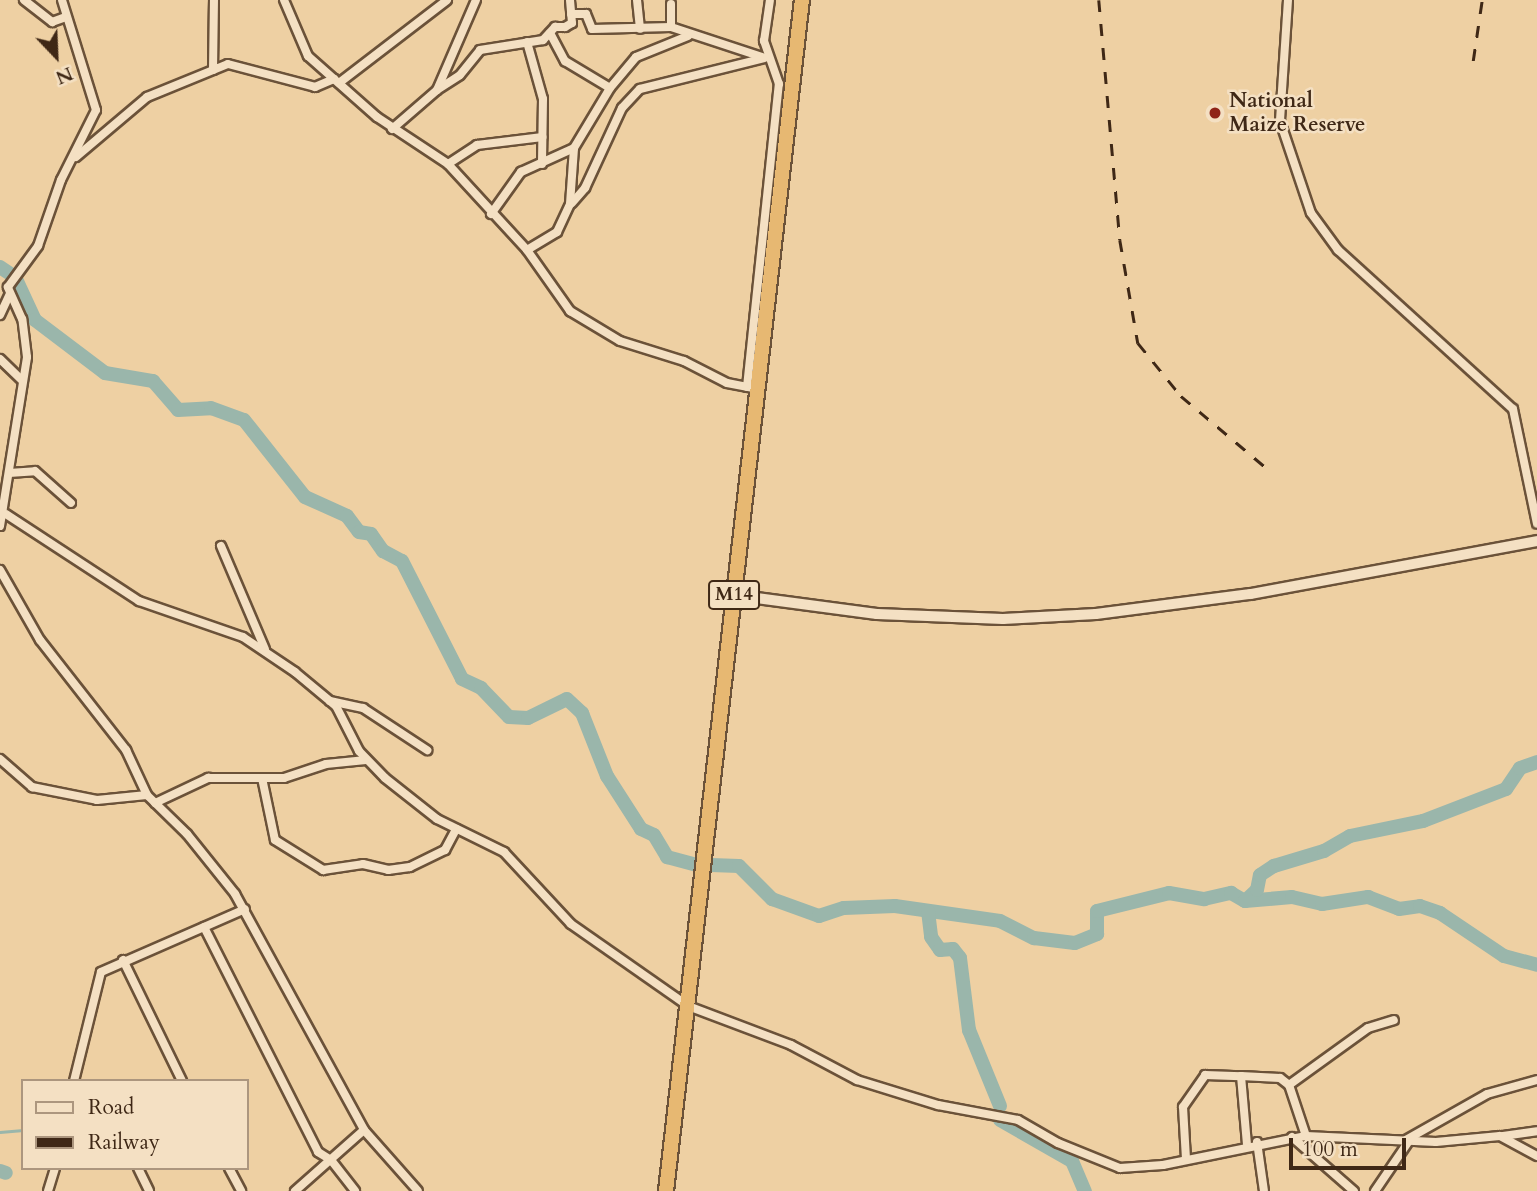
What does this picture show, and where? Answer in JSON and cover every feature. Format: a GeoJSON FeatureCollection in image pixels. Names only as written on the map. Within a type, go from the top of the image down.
{"type":"FeatureCollection","features":[{"type":"Feature","properties":{"kind":"highway","name":"M14"},"geometry":{"type":"LineString","coordinates":[[666,1191],[734,595],[752,388],[802,0]]}},
{"type":"Feature","properties":{"kind":"street"},"geometry":{"type":"LineString","coordinates":[[24,0],[52,22],[66,17]]}},
{"type":"Feature","properties":{"kind":"street"},"geometry":{"type":"LineString","coordinates":[[0,526],[6,514],[25,332],[8,287],[38,246],[96,110],[62,0]]}},
{"type":"Feature","properties":{"kind":"street"},"geometry":{"type":"LineString","coordinates":[[213,70],[214,0]]}},
{"type":"Feature","properties":{"kind":"street"},"geometry":{"type":"LineString","coordinates":[[284,0],[297,39],[336,81],[392,129],[448,164],[491,214],[527,250],[559,298],[585,323],[620,341],[752,388],[779,84],[776,66],[764,41],[770,0]]}},
{"type":"Feature","properties":{"kind":"street"},"geometry":{"type":"LineString","coordinates":[[74,159],[148,97],[213,70],[236,64],[315,87],[336,81],[447,0]]}},
{"type":"Feature","properties":{"kind":"street"},"geometry":{"type":"LineString","coordinates":[[437,90],[477,0]]}},
{"type":"Feature","properties":{"kind":"street"},"geometry":{"type":"LineString","coordinates":[[392,129],[437,90],[460,75],[480,50],[543,40],[550,33],[572,23],[570,0]]}},
{"type":"Feature","properties":{"kind":"street"},"geometry":{"type":"LineString","coordinates":[[637,0],[640,29]]}},
{"type":"Feature","properties":{"kind":"street"},"geometry":{"type":"LineString","coordinates":[[1288,0],[1279,114],[1311,213],[1338,250],[1513,410],[1537,524]]}},
{"type":"Feature","properties":{"kind":"street"},"geometry":{"type":"LineString","coordinates":[[671,4],[671,27]]}},
{"type":"Feature","properties":{"kind":"street"},"geometry":{"type":"LineString","coordinates":[[571,14],[586,15],[593,29],[671,27],[688,36],[764,58],[793,80]]}},
{"type":"Feature","properties":{"kind":"street"},"geometry":{"type":"LineString","coordinates":[[550,33],[565,61],[610,88]]}},
{"type":"Feature","properties":{"kind":"street"},"geometry":{"type":"LineString","coordinates":[[570,204],[574,148],[610,88],[636,57],[688,36]]}},
{"type":"Feature","properties":{"kind":"street"},"geometry":{"type":"LineString","coordinates":[[527,41],[543,99],[542,164]]}},
{"type":"Feature","properties":{"kind":"street"},"geometry":{"type":"LineString","coordinates":[[527,250],[556,232],[570,204],[585,188],[622,108],[640,89],[764,58]]}},
{"type":"Feature","properties":{"kind":"street"},"geometry":{"type":"LineString","coordinates":[[448,164],[477,145],[543,137]]}},
{"type":"Feature","properties":{"kind":"street"},"geometry":{"type":"LineString","coordinates":[[491,214],[521,172],[574,148]]}},
{"type":"Feature","properties":{"kind":"street"},"geometry":{"type":"LineString","coordinates":[[0,315],[10,294]]}},
{"type":"Feature","properties":{"kind":"street"},"geometry":{"type":"LineString","coordinates":[[0,359],[22,380]]}},
{"type":"Feature","properties":{"kind":"street"},"geometry":{"type":"LineString","coordinates":[[9,473],[35,471],[71,503]]}},
{"type":"Feature","properties":{"kind":"street"},"geometry":{"type":"LineString","coordinates":[[6,514],[139,601],[243,637],[265,651],[330,701],[366,760],[427,812],[504,852],[571,924],[688,1006],[791,1045],[857,1080],[938,1105],[1018,1120],[1107,1164],[1137,1168],[1292,1137],[1406,1141],[1500,1136],[1537,1131]]}},
{"type":"Feature","properties":{"kind":"street"},"geometry":{"type":"LineString","coordinates":[[734,595],[877,614],[1003,619],[1084,615],[1251,594],[1537,541]]}},
{"type":"Feature","properties":{"kind":"street"},"geometry":{"type":"LineString","coordinates":[[221,546],[265,651]]}},
{"type":"Feature","properties":{"kind":"street"},"geometry":{"type":"LineString","coordinates":[[0,570],[40,640],[126,750],[147,795],[215,865],[245,909],[364,1130],[418,1191]]}},
{"type":"Feature","properties":{"kind":"street"},"geometry":{"type":"LineString","coordinates":[[330,701],[363,708],[427,750]]}},
{"type":"Feature","properties":{"kind":"street"},"geometry":{"type":"LineString","coordinates":[[0,760],[32,787],[97,800],[147,795]]}},
{"type":"Feature","properties":{"kind":"street"},"geometry":{"type":"LineString","coordinates":[[155,803],[208,778],[262,778],[366,760]]}},
{"type":"Feature","properties":{"kind":"street"},"geometry":{"type":"LineString","coordinates":[[262,778],[275,840],[323,870],[363,864],[388,870],[410,867],[446,850],[456,829]]}},
{"type":"Feature","properties":{"kind":"street"},"geometry":{"type":"LineString","coordinates":[[74,1079],[101,972],[123,960],[245,909]]}},
{"type":"Feature","properties":{"kind":"street"},"geometry":{"type":"LineString","coordinates":[[204,926],[318,1152],[331,1160],[355,1191]]}},
{"type":"Feature","properties":{"kind":"street"},"geometry":{"type":"LineString","coordinates":[[123,960],[181,1079]]}},
{"type":"Feature","properties":{"kind":"street"},"geometry":{"type":"LineString","coordinates":[[1289,1086],[1368,1028],[1394,1020]]}},
{"type":"Feature","properties":{"kind":"street"},"geometry":{"type":"LineString","coordinates":[[1186,1159],[1182,1130],[1186,1096],[1205,1075],[1280,1078],[1289,1086],[1306,1136]]}},
{"type":"Feature","properties":{"kind":"street"},"geometry":{"type":"LineString","coordinates":[[1241,1076],[1252,1143],[1264,1191]]}},
{"type":"Feature","properties":{"kind":"street"},"geometry":{"type":"LineString","coordinates":[[1374,1191],[1406,1141],[1487,1094],[1537,1080]]}},
{"type":"Feature","properties":{"kind":"street"},"geometry":{"type":"LineString","coordinates":[[295,1191],[364,1130]]}},
{"type":"Feature","properties":{"kind":"street"},"geometry":{"type":"LineString","coordinates":[[1500,1136],[1537,1156]]}},
{"type":"Feature","properties":{"kind":"street"},"geometry":{"type":"LineString","coordinates":[[1292,1137],[1346,1187],[1354,1191]]}},
{"type":"Feature","properties":{"kind":"street"},"geometry":{"type":"LineString","coordinates":[[48,1191],[54,1170]]}},
{"type":"Feature","properties":{"kind":"street"},"geometry":{"type":"LineString","coordinates":[[139,1170],[149,1191]]}},
{"type":"Feature","properties":{"kind":"street"},"geometry":{"type":"LineString","coordinates":[[230,1170],[241,1191]]}},
{"type":"Feature","properties":{"kind":"waterway"},"geometry":{"type":"LineString","coordinates":[[0,267],[15,277],[35,320],[105,373],[153,381],[178,410],[211,408],[244,420],[305,497],[347,516],[359,532],[371,534],[383,551],[402,561],[462,679],[481,688],[509,717],[528,718],[567,699],[582,713],[607,776],[641,829],[654,835],[667,857],[694,864]]}},
{"type":"Feature","properties":{"kind":"waterway"},"geometry":{"type":"LineString","coordinates":[[1245,901],[1257,890],[1260,875],[1274,866],[1324,851],[1350,836],[1423,821],[1506,789],[1520,768],[1537,762]]}},
{"type":"Feature","properties":{"kind":"waterway"},"geometry":{"type":"LineString","coordinates":[[711,865],[739,866],[772,899],[819,916],[844,908],[895,906],[1000,921],[1034,938],[1075,943],[1097,934],[1097,911],[1169,893],[1204,899],[1231,893],[1245,901],[1292,897],[1322,904],[1368,897],[1399,909],[1420,906],[1440,913],[1504,956],[1537,965]]}},
{"type":"Feature","properties":{"kind":"waterway"},"geometry":{"type":"LineString","coordinates":[[928,911],[931,937],[940,950],[953,949],[960,958],[969,1030],[1000,1106]]}},
{"type":"Feature","properties":{"kind":"waterway"},"geometry":{"type":"LineString","coordinates":[[1000,1120],[1072,1161],[1085,1191]]}},
{"type":"Feature","properties":{"kind":"waterway"},"geometry":{"type":"LineString","coordinates":[[0,1132],[21,1130]]}},
{"type":"Feature","properties":{"kind":"waterway"},"geometry":{"type":"LineString","coordinates":[[0,1171],[6,1173]]}},
{"type":"Feature","properties":{"kind":"railway"},"geometry":{"type":"LineString","coordinates":[[1099,0],[1120,240],[1138,343],[1181,396],[1269,470]]}},
{"type":"Feature","properties":{"kind":"railway"},"geometry":{"type":"LineString","coordinates":[[1473,61],[1482,0]]}},
{"type":"Feature","properties":{"kind":"place","name":"National Maize Reserve"},"geometry":{"type":"Point","coordinates":[1215,113]}}]}
